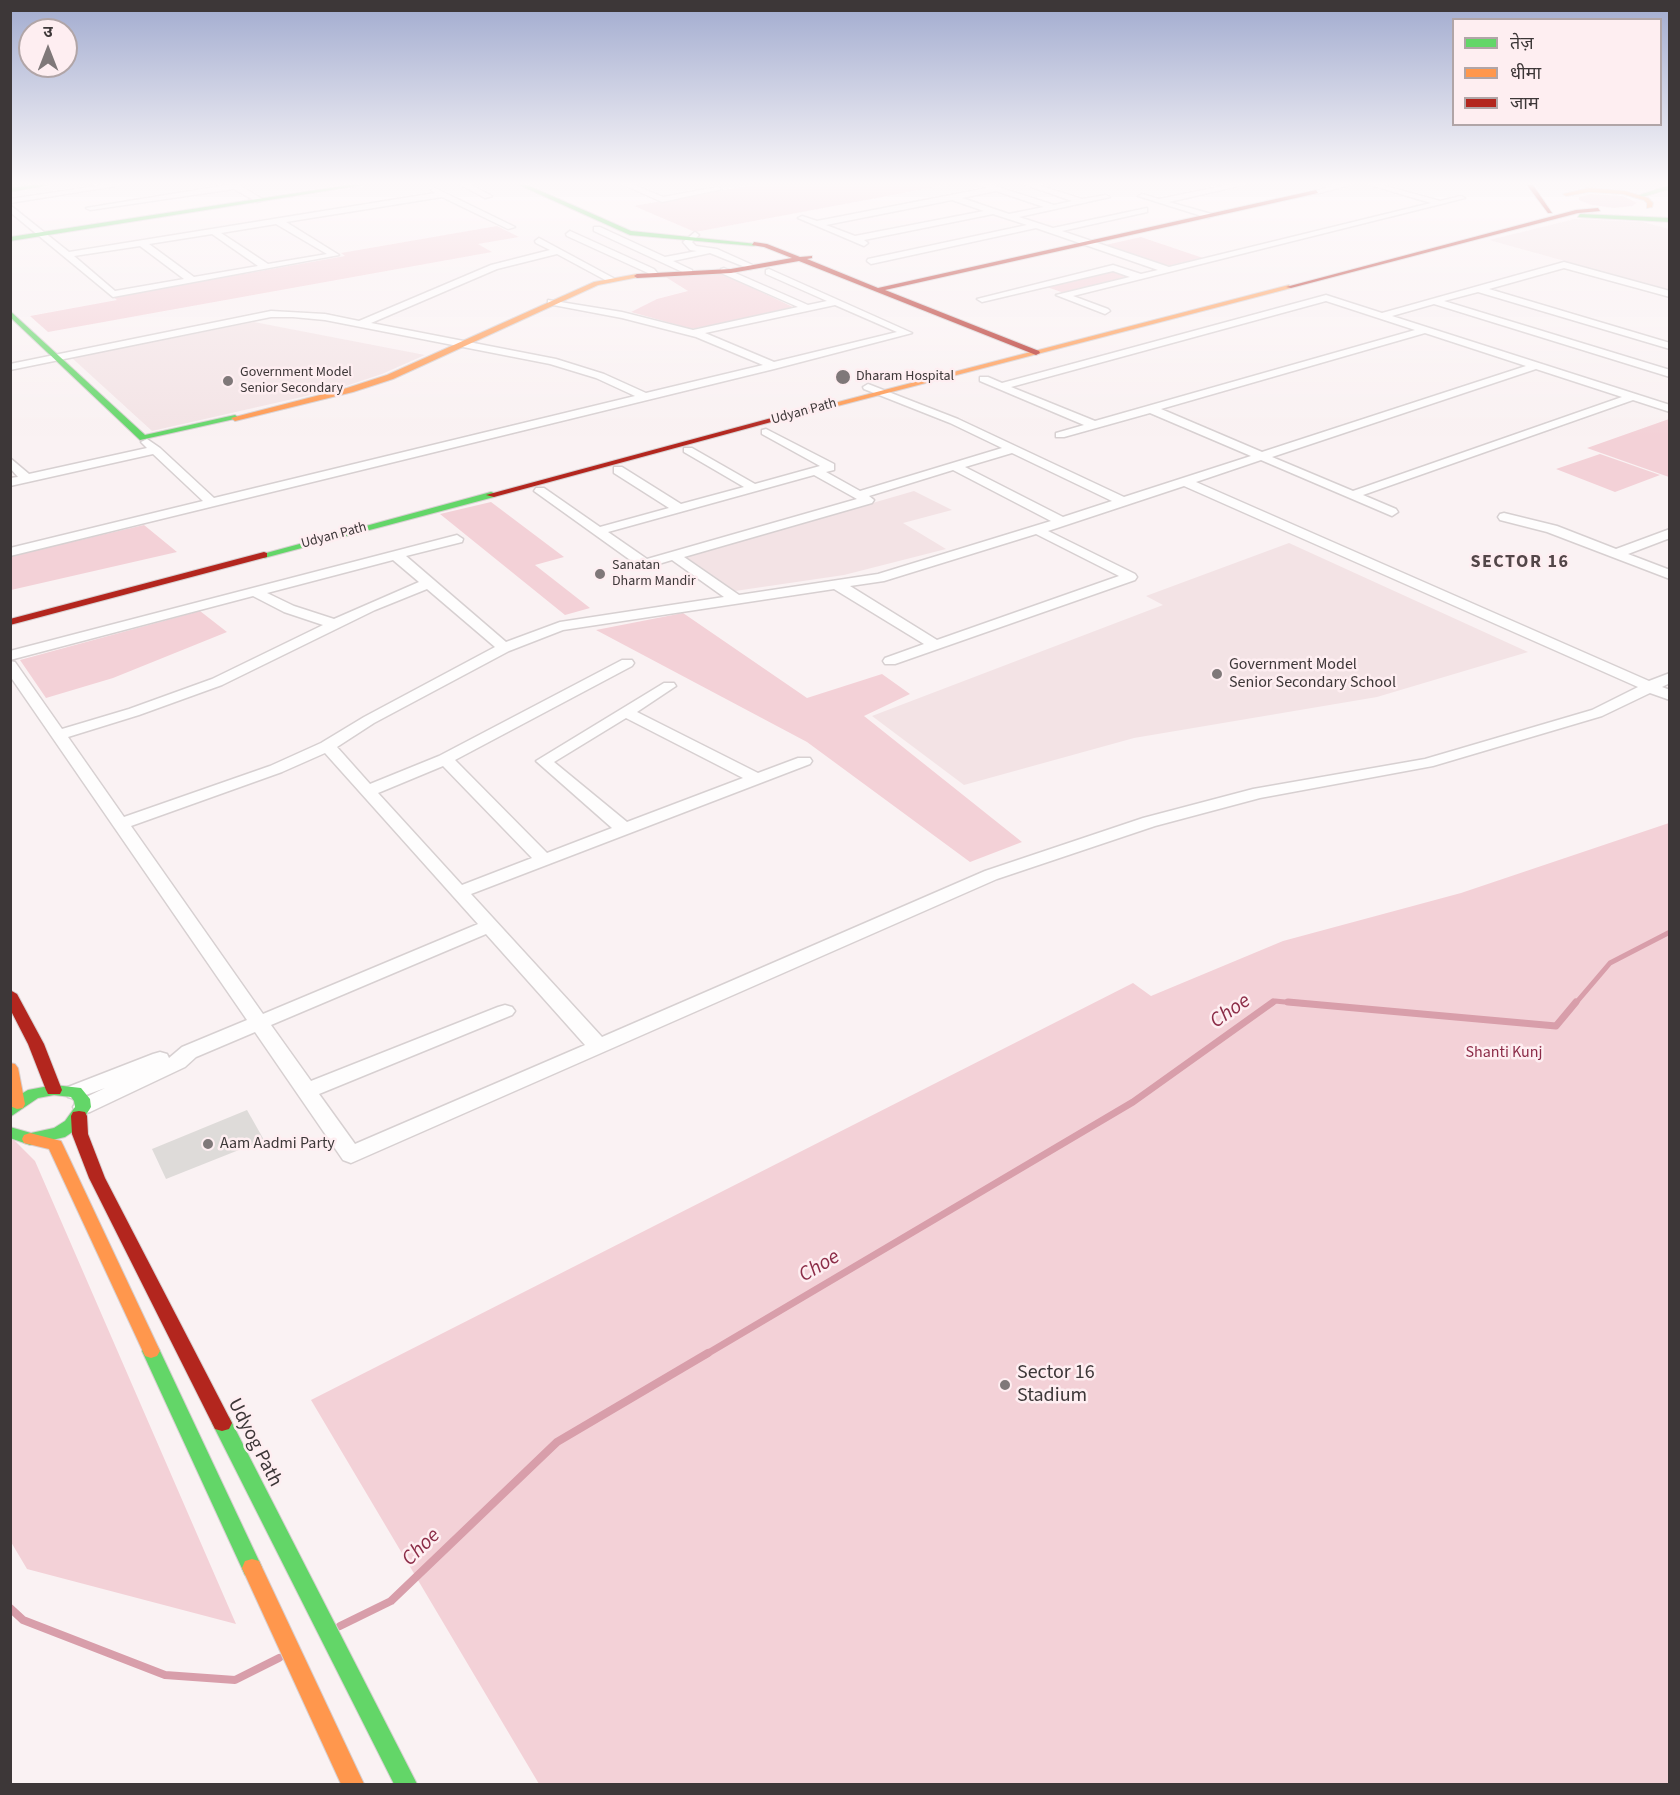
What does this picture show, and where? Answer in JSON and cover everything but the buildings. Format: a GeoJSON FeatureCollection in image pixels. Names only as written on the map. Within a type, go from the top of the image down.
{"type":"FeatureCollection","features":[{"type":"Feature","properties":{"kind":"main road"},"geometry":{"type":"LineString","coordinates":[[10,313],[143,438],[350,390],[390,377],[596,283],[653,274],[740,269]]}},
{"type":"Feature","properties":{"kind":"main road"},"geometry":{"type":"LineString","coordinates":[[832,269],[1005,337],[1037,347]]}},
{"type":"Feature","properties":{"kind":"main road"},"geometry":{"type":"LineString","coordinates":[[882,289],[972,269]]}},
{"type":"Feature","properties":{"kind":"main road","name":"Udyan Path"},"geometry":{"type":"LineString","coordinates":[[10,611],[1342,269]]}},
{"type":"Feature","properties":{"kind":"main road"},"geometry":{"type":"LineString","coordinates":[[10,336],[31,332]]}},
{"type":"Feature","properties":{"kind":"main road"},"geometry":{"type":"LineString","coordinates":[[1004,352],[1005,337]]}},
{"type":"Feature","properties":{"kind":"main road","name":"Udyan Path"},"geometry":{"type":"LineString","coordinates":[[10,622],[883,387],[1004,352],[1037,347]]}},
{"type":"Feature","properties":{"kind":"main road"},"geometry":{"type":"LineString","coordinates":[[10,994],[36,1044],[54,1090],[79,1105],[71,1125],[58,1132],[15,1134]]}},
{"type":"Feature","properties":{"kind":"main road"},"geometry":{"type":"LineString","coordinates":[[10,1068],[12,1109]]}},
{"type":"Feature","properties":{"kind":"main road"},"geometry":{"type":"LineString","coordinates":[[12,1109],[34,1094],[54,1090]]}},
{"type":"Feature","properties":{"kind":"main road","name":"Udyog Path"},"geometry":{"type":"LineString","coordinates":[[79,1105],[80,1134],[97,1178],[406,1785]]}},
{"type":"Feature","properties":{"kind":"main road"},"geometry":{"type":"LineString","coordinates":[[15,1134],[55,1145],[353,1785]]}},
{"type":"Feature","properties":{"kind":"street"},"geometry":{"type":"LineString","coordinates":[[83,269],[113,294],[256,269]]}},
{"type":"Feature","properties":{"kind":"street"},"geometry":{"type":"LineString","coordinates":[[177,269],[192,280]]}},
{"type":"Feature","properties":{"kind":"street"},"geometry":{"type":"LineString","coordinates":[[360,324],[490,269]]}},
{"type":"Feature","properties":{"kind":"street"},"geometry":{"type":"LineString","coordinates":[[591,269],[612,280]]}},
{"type":"Feature","properties":{"kind":"street"},"geometry":{"type":"LineString","coordinates":[[646,269],[653,274]]}},
{"type":"Feature","properties":{"kind":"street"},"geometry":{"type":"LineString","coordinates":[[682,269],[689,272]]}},
{"type":"Feature","properties":{"kind":"street"},"geometry":{"type":"LineString","coordinates":[[982,299],[1110,269]]}},
{"type":"Feature","properties":{"kind":"street"},"geometry":{"type":"LineString","coordinates":[[1115,269],[1140,277]]}},
{"type":"Feature","properties":{"kind":"street"},"geometry":{"type":"LineString","coordinates":[[1063,296],[1173,269]]}},
{"type":"Feature","properties":{"kind":"street"},"geometry":{"type":"LineString","coordinates":[[1381,316],[1551,269]]}},
{"type":"Feature","properties":{"kind":"street"},"geometry":{"type":"LineString","coordinates":[[1578,269],[1670,294]]}},
{"type":"Feature","properties":{"kind":"street"},"geometry":{"type":"LineString","coordinates":[[724,271],[807,308]]}},
{"type":"Feature","properties":{"kind":"street"},"geometry":{"type":"LineString","coordinates":[[10,552],[907,333],[769,272]]}},
{"type":"Feature","properties":{"kind":"street"},"geometry":{"type":"LineString","coordinates":[[1037,286],[1105,311]]}},
{"type":"Feature","properties":{"kind":"street"},"geometry":{"type":"LineString","coordinates":[[1478,289],[1670,346]]}},
{"type":"Feature","properties":{"kind":"street"},"geometry":{"type":"LineString","coordinates":[[1001,386],[1326,298],[1670,409]]}},
{"type":"Feature","properties":{"kind":"street"},"geometry":{"type":"LineString","coordinates":[[1433,301],[1670,374]]}},
{"type":"Feature","properties":{"kind":"street"},"geometry":{"type":"LineString","coordinates":[[551,302],[622,315],[693,333],[774,366]]}},
{"type":"Feature","properties":{"kind":"street"},"geometry":{"type":"LineString","coordinates":[[693,333],[835,302]]}},
{"type":"Feature","properties":{"kind":"street"},"geometry":{"type":"LineString","coordinates":[[10,367],[271,314],[293,314],[360,324],[552,361],[600,376],[645,397]]}},
{"type":"Feature","properties":{"kind":"street"},"geometry":{"type":"LineString","coordinates":[[1060,435],[1426,330]]}},
{"type":"Feature","properties":{"kind":"street"},"geometry":{"type":"LineString","coordinates":[[121,824],[276,769],[327,747],[369,720],[504,648],[560,626],[879,578],[1186,482],[1536,366]]}},
{"type":"Feature","properties":{"kind":"street"},"geometry":{"type":"LineString","coordinates":[[984,378],[1094,425]]}},
{"type":"Feature","properties":{"kind":"street"},"geometry":{"type":"LineString","coordinates":[[883,387],[954,421]]}},
{"type":"Feature","properties":{"kind":"street"},"geometry":{"type":"LineString","coordinates":[[883,387],[1124,502]]}},
{"type":"Feature","properties":{"kind":"street"},"geometry":{"type":"LineString","coordinates":[[1352,495],[1632,397]]}},
{"type":"Feature","properties":{"kind":"street"},"geometry":{"type":"LineString","coordinates":[[1151,409],[1392,512]]}},
{"type":"Feature","properties":{"kind":"street"},"geometry":{"type":"LineString","coordinates":[[598,531],[830,467],[766,432]]}},
{"type":"Feature","properties":{"kind":"street"},"geometry":{"type":"LineString","coordinates":[[143,438],[212,503]]}},
{"type":"Feature","properties":{"kind":"street"},"geometry":{"type":"LineString","coordinates":[[859,495],[1012,448]]}},
{"type":"Feature","properties":{"kind":"street"},"geometry":{"type":"LineString","coordinates":[[10,482],[156,450]]}},
{"type":"Feature","properties":{"kind":"street"},"geometry":{"type":"LineString","coordinates":[[688,450],[754,488]]}},
{"type":"Feature","properties":{"kind":"street"},"geometry":{"type":"LineString","coordinates":[[10,461],[26,478]]}},
{"type":"Feature","properties":{"kind":"street"},"geometry":{"type":"LineString","coordinates":[[954,466],[1062,522]]}},
{"type":"Feature","properties":{"kind":"street"},"geometry":{"type":"LineString","coordinates":[[618,470],[680,508]]}},
{"type":"Feature","properties":{"kind":"street"},"geometry":{"type":"LineString","coordinates":[[540,491],[645,564],[868,500],[816,471]]}},
{"type":"Feature","properties":{"kind":"street"},"geometry":{"type":"LineString","coordinates":[[1186,482],[1670,696]]}},
{"type":"Feature","properties":{"kind":"street"},"geometry":{"type":"LineString","coordinates":[[1504,517],[1552,529],[1670,575]]}},
{"type":"Feature","properties":{"kind":"street"},"geometry":{"type":"LineString","coordinates":[[890,661],[1130,577],[1037,530]]}},
{"type":"Feature","properties":{"kind":"street"},"geometry":{"type":"LineString","coordinates":[[1616,554],[1670,533]]}},
{"type":"Feature","properties":{"kind":"street"},"geometry":{"type":"LineString","coordinates":[[10,656],[457,539]]}},
{"type":"Feature","properties":{"kind":"street"},"geometry":{"type":"LineString","coordinates":[[396,555],[504,648]]}},
{"type":"Feature","properties":{"kind":"street"},"geometry":{"type":"LineString","coordinates":[[674,556],[736,599]]}},
{"type":"Feature","properties":{"kind":"street"},"geometry":{"type":"LineString","coordinates":[[59,735],[134,712],[217,681],[334,624],[429,583]]}},
{"type":"Feature","properties":{"kind":"street"},"geometry":{"type":"LineString","coordinates":[[836,584],[936,645]]}},
{"type":"Feature","properties":{"kind":"street"},"geometry":{"type":"LineString","coordinates":[[255,592],[289,609],[334,624]]}},
{"type":"Feature","properties":{"kind":"street"},"geometry":{"type":"LineString","coordinates":[[368,791],[445,759],[627,663]]}},
{"type":"Feature","properties":{"kind":"street"},"geometry":{"type":"LineString","coordinates":[[10,665],[351,1155],[1003,872],[1149,822],[1259,793],[1427,763],[1597,712],[1670,677]]}},
{"type":"Feature","properties":{"kind":"street"},"geometry":{"type":"LineString","coordinates":[[624,830],[544,761],[669,686]]}},
{"type":"Feature","properties":{"kind":"street"},"geometry":{"type":"LineString","coordinates":[[626,712],[757,779]]}},
{"type":"Feature","properties":{"kind":"street"},"geometry":{"type":"LineString","coordinates":[[327,747],[599,1047]]}},
{"type":"Feature","properties":{"kind":"street"},"geometry":{"type":"LineString","coordinates":[[445,759],[544,860]]}},
{"type":"Feature","properties":{"kind":"street"},"geometry":{"type":"LineString","coordinates":[[459,892],[804,761]]}},
{"type":"Feature","properties":{"kind":"street"},"geometry":{"type":"LineString","coordinates":[[79,1105],[178,1062],[189,1052],[489,926]]}},
{"type":"Feature","properties":{"kind":"street"},"geometry":{"type":"LineString","coordinates":[[306,1091],[505,1011]]}},
{"type":"Feature","properties":{"kind":"shaded area"},"geometry":{"type":"Polygon","coordinates":[[[1593,269],[1669,269],[1669,290],[1593,269]]]}},
{"type":"Feature","properties":{"kind":"shaded area","name":"Government Model Senior Secondary"},"geometry":{"type":"Polygon","coordinates":[[[254,322],[425,355],[382,374],[337,389],[152,431],[72,358],[254,322]]]}},
{"type":"Feature","properties":{"kind":"shaded area"},"geometry":{"type":"Polygon","coordinates":[[[914,491],[952,510],[903,523],[946,549],[844,575],[735,591],[686,557],[914,491]]]}},
{"type":"Feature","properties":{"kind":"shaded area","name":"Government Model Senior Secondary School"},"geometry":{"type":"Polygon","coordinates":[[[1289,543],[1528,652],[1377,697],[1134,738],[964,785],[872,716],[1163,605],[1146,596],[1289,543]]]}},
{"type":"Feature","properties":{"kind":"green space"},"geometry":{"type":"Polygon","coordinates":[[[273,269],[399,269],[48,332],[30,316],[117,300],[113,297],[273,269]]]}},
{"type":"Feature","properties":{"kind":"green space"},"geometry":{"type":"Polygon","coordinates":[[[1113,269],[1132,276],[1064,293],[1044,286],[1113,269]]]}},
{"type":"Feature","properties":{"kind":"green space"},"geometry":{"type":"Polygon","coordinates":[[[724,274],[795,308],[692,329],[631,312],[657,299],[688,291],[664,276],[724,274]]]}},
{"type":"Feature","properties":{"kind":"green space"},"geometry":{"type":"Polygon","coordinates":[[[1669,419],[1669,477],[1587,448],[1669,419]]]}},
{"type":"Feature","properties":{"kind":"green space"},"geometry":{"type":"Polygon","coordinates":[[[1600,454],[1660,475],[1615,492],[1556,469],[1600,454]]]}},
{"type":"Feature","properties":{"kind":"green space"},"geometry":{"type":"Polygon","coordinates":[[[491,502],[564,557],[535,565],[590,608],[565,615],[440,514],[491,502]]]}},
{"type":"Feature","properties":{"kind":"green space"},"geometry":{"type":"Polygon","coordinates":[[[144,525],[177,552],[11,590],[11,556],[144,525]]]}},
{"type":"Feature","properties":{"kind":"green space"},"geometry":{"type":"Polygon","coordinates":[[[200,611],[227,632],[113,678],[46,698],[20,660],[200,611]]]}},
{"type":"Feature","properties":{"kind":"green space"},"geometry":{"type":"Polygon","coordinates":[[[683,613],[807,698],[882,674],[910,694],[864,716],[1022,842],[970,862],[807,742],[596,630],[683,613]]]}},
{"type":"Feature","properties":{"kind":"green space","name":"Sector 16 Stadium"},"geometry":{"type":"Polygon","coordinates":[[[1669,823],[1669,1784],[539,1784],[311,1400],[1133,983],[1151,996],[1283,941],[1461,893],[1669,823]]]}},
{"type":"Feature","properties":{"kind":"green space"},"geometry":{"type":"Polygon","coordinates":[[[11,1137],[35,1161],[236,1624],[27,1569],[11,1542],[11,1137]]]}},
{"type":"Feature","properties":{"kind":"waterway","name":"Choe"},"geometry":{"type":"LineString","coordinates":[[1575,1004],[1610,963],[1670,932]]}},
{"type":"Feature","properties":{"kind":"waterway","name":"Choe"},"geometry":{"type":"LineString","coordinates":[[1271,1004],[1275,1001],[1305,1004]]}},
{"type":"Feature","properties":{"kind":"waterway","name":"Choe"},"geometry":{"type":"LineString","coordinates":[[705,1355],[1133,1102],[1273,1002]]}},
{"type":"Feature","properties":{"kind":"waterway","name":"Choe"},"geometry":{"type":"LineString","coordinates":[[1288,1002],[1556,1026],[1576,1002]]}},
{"type":"Feature","properties":{"kind":"waterway","name":"Choe"},"geometry":{"type":"LineString","coordinates":[[340,1626],[391,1601],[557,1442],[708,1353]]}},
{"type":"Feature","properties":{"kind":"waterway","name":"Choe"},"geometry":{"type":"LineString","coordinates":[[10,1608],[23,1620],[165,1675],[235,1680],[279,1658]]}},
{"type":"Feature","properties":{"kind":"traffic: fast"},"geometry":{"type":"LineString","coordinates":[[10,313],[143,438],[235,418]]}},
{"type":"Feature","properties":{"kind":"traffic: fast"},"geometry":{"type":"LineString","coordinates":[[264,555],[491,495]]}},
{"type":"Feature","properties":{"kind":"traffic: fast"},"geometry":{"type":"LineString","coordinates":[[10,1112],[17,1104],[34,1094],[54,1090],[75,1092],[82,1099],[83,1107],[71,1125],[59,1133],[30,1139],[10,1132]]}},
{"type":"Feature","properties":{"kind":"traffic: fast"},"geometry":{"type":"LineString","coordinates":[[151,1351],[252,1568]]}},
{"type":"Feature","properties":{"kind":"traffic: fast"},"geometry":{"type":"LineString","coordinates":[[222,1423],[406,1784]]}},
{"type":"Feature","properties":{"kind":"traffic: slow"},"geometry":{"type":"LineString","coordinates":[[235,418],[350,390],[390,377],[596,283],[637,276]]}},
{"type":"Feature","properties":{"kind":"traffic: slow"},"geometry":{"type":"LineString","coordinates":[[819,408],[1289,287]]}},
{"type":"Feature","properties":{"kind":"traffic: slow"},"geometry":{"type":"LineString","coordinates":[[10,1068],[17,1104]]}},
{"type":"Feature","properties":{"kind":"traffic: slow"},"geometry":{"type":"LineString","coordinates":[[30,1139],[55,1145],[151,1351]]}},
{"type":"Feature","properties":{"kind":"traffic: slow"},"geometry":{"type":"LineString","coordinates":[[252,1568],[353,1784]]}},
{"type":"Feature","properties":{"kind":"traffic: jam"},"geometry":{"type":"LineString","coordinates":[[637,276],[744,269]]}},
{"type":"Feature","properties":{"kind":"traffic: jam"},"geometry":{"type":"LineString","coordinates":[[825,269],[1036,353]]}},
{"type":"Feature","properties":{"kind":"traffic: jam"},"geometry":{"type":"LineString","coordinates":[[877,290],[972,269]]}},
{"type":"Feature","properties":{"kind":"traffic: jam"},"geometry":{"type":"LineString","coordinates":[[1289,287],[1358,269]]}},
{"type":"Feature","properties":{"kind":"traffic: jam"},"geometry":{"type":"LineString","coordinates":[[491,495],[819,408]]}},
{"type":"Feature","properties":{"kind":"traffic: jam"},"geometry":{"type":"LineString","coordinates":[[10,622],[264,555]]}},
{"type":"Feature","properties":{"kind":"traffic: jam"},"geometry":{"type":"LineString","coordinates":[[10,994],[36,1044],[54,1090]]}},
{"type":"Feature","properties":{"kind":"traffic: jam"},"geometry":{"type":"LineString","coordinates":[[79,1116],[80,1134],[97,1178],[222,1423]]}},
{"type":"Feature","properties":{"kind":"place","name":"Dharam Hospital"},"geometry":{"type":"Point","coordinates":[843,377]}},
{"type":"Feature","properties":{"kind":"place","name":"Government Model Senior Secondary"},"geometry":{"type":"Point","coordinates":[228,381]}},
{"type":"Feature","properties":{"kind":"place","name":"Sanatan Dharm Mandir"},"geometry":{"type":"Point","coordinates":[600,574]}},
{"type":"Feature","properties":{"kind":"place","name":"Government Model Senior Secondary School"},"geometry":{"type":"Point","coordinates":[1217,674]}},
{"type":"Feature","properties":{"kind":"place","name":"Aam Aadmi Party"},"geometry":{"type":"Point","coordinates":[208,1144]}},
{"type":"Feature","properties":{"kind":"place","name":"Sector 16 Stadium"},"geometry":{"type":"Point","coordinates":[1005,1385]}},
{"type":"Feature","properties":{"kind":"district","name":"SECTOR 16"},"geometry":{"type":"Point","coordinates":[1520,563]}},
{"type":"Feature","properties":{"kind":"park label","name":"Shanti Kunj"},"geometry":{"type":"Point","coordinates":[1504,1053]}}]}
